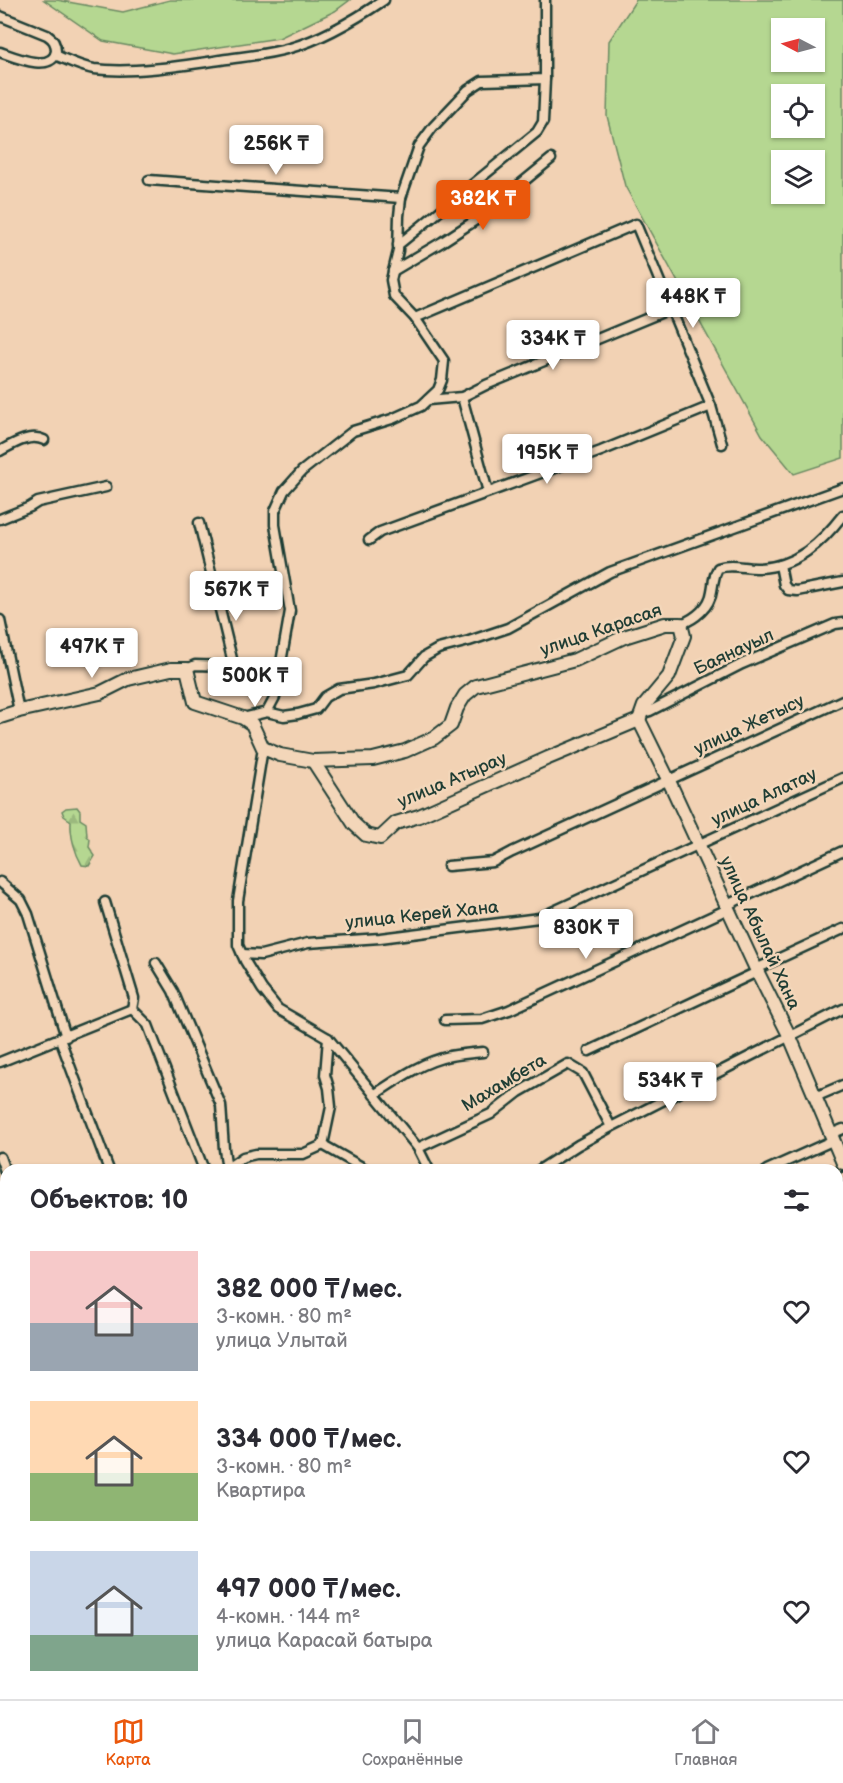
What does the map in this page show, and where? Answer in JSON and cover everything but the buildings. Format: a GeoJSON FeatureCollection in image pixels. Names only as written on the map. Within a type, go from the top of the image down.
{"type":"FeatureCollection","features":[{"type":"Feature","properties":{"kind":"street"},"geometry":{"type":"LineString","coordinates":[[55,56],[92,69],[119,70],[182,66],[257,55],[291,48],[357,18],[384,0]]}},
{"type":"Feature","properties":{"kind":"street"},"geometry":{"type":"LineString","coordinates":[[398,245],[537,132],[543,122],[545,0]]}},
{"type":"Feature","properties":{"kind":"street"},"geometry":{"type":"LineString","coordinates":[[0,16],[47,35],[54,40],[56,48],[55,56],[49,61],[32,62],[0,52]]}},
{"type":"Feature","properties":{"kind":"street"},"geometry":{"type":"LineString","coordinates":[[267,712],[275,697],[290,611],[274,525],[275,510],[284,490],[302,471],[353,431],[392,419],[421,406],[438,390],[442,380],[444,361],[415,318],[394,296],[391,280],[398,251],[401,198],[419,146],[433,127],[468,90],[482,81],[545,78]]}},
{"type":"Feature","properties":{"kind":"street"},"geometry":{"type":"LineString","coordinates":[[393,271],[479,218],[551,159]]}},
{"type":"Feature","properties":{"kind":"street"},"geometry":{"type":"LineString","coordinates":[[149,180],[401,198]]}},
{"type":"Feature","properties":{"kind":"street"},"geometry":{"type":"LineString","coordinates":[[415,318],[636,224],[711,406],[722,444]]}},
{"type":"Feature","properties":{"kind":"street"},"geometry":{"type":"LineString","coordinates":[[427,400],[462,397],[670,309]]}},
{"type":"Feature","properties":{"kind":"street"},"geometry":{"type":"LineString","coordinates":[[462,397],[489,492]]}},
{"type":"Feature","properties":{"kind":"street"},"geometry":{"type":"LineString","coordinates":[[369,540],[380,532],[601,451],[711,406]]}},
{"type":"Feature","properties":{"kind":"street"},"geometry":{"type":"LineString","coordinates":[[0,451],[28,438],[38,437],[44,440]]}},
{"type":"Feature","properties":{"kind":"street"},"geometry":{"type":"LineString","coordinates":[[0,519],[38,502],[105,487]]}},
{"type":"Feature","properties":{"kind":"street"},"geometry":{"type":"LineString","coordinates":[[243,718],[267,712],[284,716],[298,714],[316,709],[325,697],[339,689],[374,684],[408,675],[424,657],[438,650],[507,628],[610,572],[843,488]]}},
{"type":"Feature","properties":{"kind":"street"},"geometry":{"type":"LineString","coordinates":[[639,717],[644,706],[669,676],[684,636],[681,624],[691,621],[705,607],[712,593],[713,576],[718,568],[729,565],[759,568],[780,565],[806,553],[827,535],[843,515]]}},
{"type":"Feature","properties":{"kind":"street"},"geometry":{"type":"LineString","coordinates":[[0,717],[100,693],[128,678],[171,669],[187,669],[195,665],[228,666],[233,663],[199,524]]}},
{"type":"Feature","properties":{"kind":"street"},"geometry":{"type":"LineString","coordinates":[[780,565],[784,585],[788,590],[797,591],[843,582]]}},
{"type":"Feature","properties":{"kind":"street"},"geometry":{"type":"LineString","coordinates":[[0,620],[19,711]]}},
{"type":"Feature","properties":{"kind":"street","name":"Баянауыл"},"geometry":{"type":"LineString","coordinates":[[639,717],[741,664],[843,623]]}},
{"type":"Feature","properties":{"kind":"street","name":"улица Карасая"},"geometry":{"type":"LineString","coordinates":[[264,747],[280,755],[313,761],[373,759],[405,751],[434,738],[451,724],[465,695],[476,686],[576,660],[624,637],[665,624],[681,624]]}},
{"type":"Feature","properties":{"kind":"street"},"geometry":{"type":"LineString","coordinates":[[187,669],[195,702],[243,718],[252,724],[264,747],[238,901],[238,945],[242,954],[262,989],[278,1009],[328,1038],[418,1148],[426,1164]]}},
{"type":"Feature","properties":{"kind":"street","name":"улица Жетысу"},"geometry":{"type":"LineString","coordinates":[[448,866],[493,862],[843,700]]}},
{"type":"Feature","properties":{"kind":"street","name":"улица Атырау"},"geometry":{"type":"LineString","coordinates":[[313,761],[354,824],[366,835],[380,838],[396,823],[419,816],[639,717]]}},
{"type":"Feature","properties":{"kind":"street","name":"улица Абылай Хана"},"geometry":{"type":"LineString","coordinates":[[639,717],[790,1036],[843,1163]]}},
{"type":"Feature","properties":{"kind":"street","name":"улица Алатау"},"geometry":{"type":"LineString","coordinates":[[699,845],[843,778]]}},
{"type":"Feature","properties":{"kind":"street","name":"улица Керей Хана"},"geometry":{"type":"LineString","coordinates":[[242,954],[261,955],[308,943],[380,938],[539,918],[699,845]]}},
{"type":"Feature","properties":{"kind":"street"},"geometry":{"type":"LineString","coordinates":[[445,1020],[482,1019],[509,1010],[843,851]]}},
{"type":"Feature","properties":{"kind":"street"},"geometry":{"type":"LineString","coordinates":[[0,882],[21,900],[28,914],[63,1038],[107,1164]]}},
{"type":"Feature","properties":{"kind":"street"},"geometry":{"type":"LineString","coordinates":[[105,902],[134,998],[132,1009]]}},
{"type":"Feature","properties":{"kind":"street"},"geometry":{"type":"LineString","coordinates":[[589,1051],[843,929]]}},
{"type":"Feature","properties":{"kind":"street"},"geometry":{"type":"LineString","coordinates":[[156,963],[173,991],[221,1105],[226,1164]]}},
{"type":"Feature","properties":{"kind":"street"},"geometry":{"type":"LineString","coordinates":[[0,1062],[132,1009]]}},
{"type":"Feature","properties":{"kind":"street"},"geometry":{"type":"LineString","coordinates":[[132,1009],[147,1024],[202,1164]]}},
{"type":"Feature","properties":{"kind":"street"},"geometry":{"type":"LineString","coordinates":[[548,1164],[611,1127],[843,1010]]}},
{"type":"Feature","properties":{"kind":"street"},"geometry":{"type":"LineString","coordinates":[[323,1144],[331,1107],[329,1088],[324,1075],[328,1038]]}},
{"type":"Feature","properties":{"kind":"street"},"geometry":{"type":"LineString","coordinates":[[374,1095],[409,1072],[429,1063],[450,1056],[483,1052]]}},
{"type":"Feature","properties":{"kind":"street","name":"Махамбета"},"geometry":{"type":"LineString","coordinates":[[418,1148],[491,1114],[519,1092],[568,1064],[583,1073],[611,1127]]}},
{"type":"Feature","properties":{"kind":"street"},"geometry":{"type":"LineString","coordinates":[[815,1097],[843,1085]]}},
{"type":"Feature","properties":{"kind":"street"},"geometry":{"type":"LineString","coordinates":[[779,1164],[843,1129]]}},
{"type":"Feature","properties":{"kind":"street"},"geometry":{"type":"LineString","coordinates":[[234,1164],[243,1157],[256,1154],[303,1154],[323,1144]]}},
{"type":"Feature","properties":{"kind":"street"},"geometry":{"type":"LineString","coordinates":[[323,1144],[357,1164]]}},
{"type":"Feature","properties":{"kind":"green space"},"geometry":{"type":"Polygon","coordinates":[[[44,0],[57,0],[123,12],[170,0],[350,0],[335,11],[279,38],[173,54],[103,41],[44,0]]]}},
{"type":"Feature","properties":{"kind":"green space"},"geometry":{"type":"Polygon","coordinates":[[[636,0],[843,0],[843,458],[794,474],[762,435],[625,186],[607,116],[609,41],[636,0]]]}},
{"type":"Feature","properties":{"kind":"green space"},"geometry":{"type":"Polygon","coordinates":[[[77,807],[80,811],[80,819],[86,823],[87,836],[90,839],[89,847],[95,856],[89,866],[82,865],[79,860],[72,838],[71,821],[64,816],[62,811],[66,808],[77,807]]]}}]}
